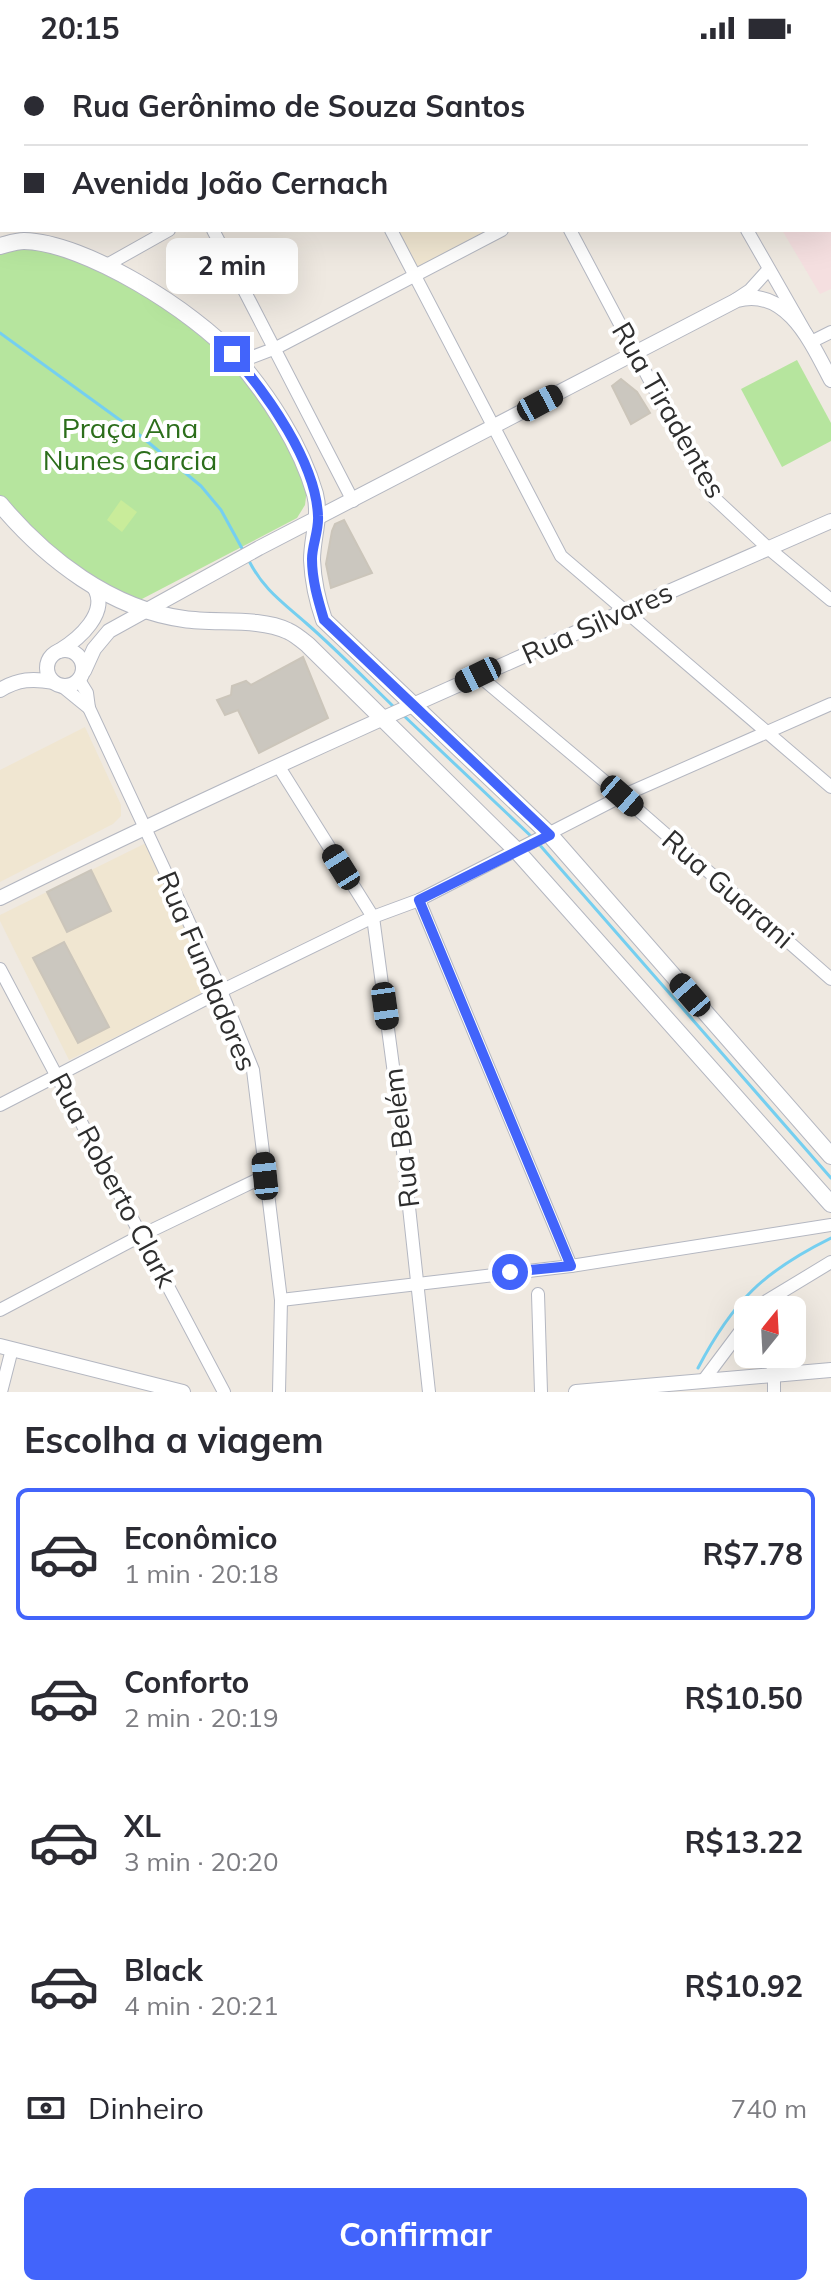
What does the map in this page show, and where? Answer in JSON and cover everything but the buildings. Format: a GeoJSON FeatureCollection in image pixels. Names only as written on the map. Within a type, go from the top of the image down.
{"type":"FeatureCollection","features":[{"type":"Feature","properties":{"kind":"main road"},"geometry":{"type":"LineString","coordinates":[[0,246],[22,241],[47,244],[105,266],[177,308],[239,362],[258,385],[299,451],[315,495],[319,519],[312,558],[316,596],[324,620],[399,713],[523,848],[831,1204]]}},
{"type":"Feature","properties":{"kind":"main road"},"geometry":{"type":"LineString","coordinates":[[0,504],[23,532],[94,587],[127,605],[184,619],[250,623],[287,630],[399,713],[547,836],[831,1156]]}},
{"type":"Feature","properties":{"kind":"street"},"geometry":{"type":"LineString","coordinates":[[105,266],[165,232]]}},
{"type":"Feature","properties":{"kind":"street"},"geometry":{"type":"LineString","coordinates":[[214,232],[353,501]]}},
{"type":"Feature","properties":{"kind":"street"},"geometry":{"type":"LineString","coordinates":[[392,232],[561,556],[831,787]]}},
{"type":"Feature","properties":{"kind":"street"},"geometry":{"type":"LineString","coordinates":[[239,362],[276,348],[498,232]]}},
{"type":"Feature","properties":{"kind":"street","name":"Rua Tiradentes"},"geometry":{"type":"LineString","coordinates":[[571,232],[710,494],[831,600]]}},
{"type":"Feature","properties":{"kind":"street"},"geometry":{"type":"LineString","coordinates":[[748,232],[831,380]]}},
{"type":"Feature","properties":{"kind":"street"},"geometry":{"type":"LineString","coordinates":[[0,690],[18,681],[39,679],[72,685],[82,676],[94,649],[109,631],[259,548],[729,304],[750,290],[768,270]]}},
{"type":"Feature","properties":{"kind":"street"},"geometry":{"type":"LineString","coordinates":[[729,304],[746,298],[772,301],[787,311],[811,342]]}},
{"type":"Feature","properties":{"kind":"street"},"geometry":{"type":"LineString","coordinates":[[811,342],[831,332]]}},
{"type":"Feature","properties":{"kind":"street","name":"Rua Silvares"},"geometry":{"type":"LineString","coordinates":[[0,898],[145,826],[478,675],[831,521]]}},
{"type":"Feature","properties":{"kind":"street"},"geometry":{"type":"LineString","coordinates":[[58,684],[47,671],[47,665],[53,654],[72,643],[88,627],[99,606],[94,587]]}},
{"type":"Feature","properties":{"kind":"street"},"geometry":{"type":"LineString","coordinates":[[59,651],[70,650],[79,656],[82,676]]}},
{"type":"Feature","properties":{"kind":"street","name":"Rua Guarani"},"geometry":{"type":"LineString","coordinates":[[478,675],[831,979]]}},
{"type":"Feature","properties":{"kind":"street","name":"Rua Fundadores"},"geometry":{"type":"LineString","coordinates":[[82,676],[89,708],[221,991],[253,1070],[281,1300],[279,1392]]}},
{"type":"Feature","properties":{"kind":"street","name":"Rua Fundadores"},"geometry":{"type":"LineString","coordinates":[[58,684],[89,708]]}},
{"type":"Feature","properties":{"kind":"street"},"geometry":{"type":"LineString","coordinates":[[0,1105],[221,991],[373,917],[419,900],[622,796],[831,704]]}},
{"type":"Feature","properties":{"kind":"street","name":"Rua Belém"},"geometry":{"type":"LineString","coordinates":[[279,767],[373,917],[419,1283],[429,1392]]}},
{"type":"Feature","properties":{"kind":"street"},"geometry":{"type":"LineString","coordinates":[[419,900],[571,1266]]}},
{"type":"Feature","properties":{"kind":"street","name":"Rua Roberto Clark"},"geometry":{"type":"LineString","coordinates":[[0,969],[224,1392]]}},
{"type":"Feature","properties":{"kind":"street"},"geometry":{"type":"LineString","coordinates":[[0,1310],[142,1235],[265,1176]]}},
{"type":"Feature","properties":{"kind":"street"},"geometry":{"type":"LineString","coordinates":[[281,1300],[571,1266],[831,1225]]}},
{"type":"Feature","properties":{"kind":"street"},"geometry":{"type":"LineString","coordinates":[[778,1296],[831,1262]]}},
{"type":"Feature","properties":{"kind":"street"},"geometry":{"type":"LineString","coordinates":[[538,1294],[541,1392]]}},
{"type":"Feature","properties":{"kind":"street"},"geometry":{"type":"LineString","coordinates":[[0,1337],[6,1348],[1,1392]]}},
{"type":"Feature","properties":{"kind":"street"},"geometry":{"type":"LineString","coordinates":[[703,1381],[734,1340]]}},
{"type":"Feature","properties":{"kind":"street"},"geometry":{"type":"LineString","coordinates":[[6,1348],[183,1392]]}},
{"type":"Feature","properties":{"kind":"street"},"geometry":{"type":"LineString","coordinates":[[773,1368],[774,1392]]}},
{"type":"Feature","properties":{"kind":"street"},"geometry":{"type":"LineString","coordinates":[[576,1392],[831,1370]]}},
{"type":"Feature","properties":{"kind":"shaded area"},"geometry":{"type":"Polygon","coordinates":[[[390,232],[491,232],[412,276],[390,232]]]}},
{"type":"Feature","properties":{"kind":"shaded area"},"geometry":{"type":"Polygon","coordinates":[[[783,232],[831,232],[831,289],[820,294],[783,232]]]}},
{"type":"Feature","properties":{"kind":"shaded area"},"geometry":{"type":"Polygon","coordinates":[[[85,727],[121,805],[121,816],[113,824],[0,882],[0,770],[85,727]]]}},
{"type":"Feature","properties":{"kind":"shaded area"},"geometry":{"type":"Polygon","coordinates":[[[146,843],[217,987],[69,1060],[0,921],[0,915],[146,843]]]}},
{"type":"Feature","properties":{"kind":"green space","name":"Praça Ana Nunes Garcia"},"geometry":{"type":"Polygon","coordinates":[[[29,248],[53,252],[104,272],[155,300],[230,359],[284,436],[307,489],[305,505],[297,518],[140,600],[101,584],[82,572],[29,527],[0,495],[0,251],[29,248]]]}},
{"type":"Feature","properties":{"kind":"green space"},"geometry":{"type":"Polygon","coordinates":[[[797,360],[831,423],[831,441],[782,467],[741,389],[797,360]]]}},
{"type":"Feature","properties":{"kind":"green space"},"geometry":{"type":"Polygon","coordinates":[[[121,500],[137,512],[122,532],[107,520],[121,500]]]}},
{"type":"Feature","properties":{"kind":"waterway"},"geometry":{"type":"LineString","coordinates":[[0,333],[131,428],[201,486],[221,510],[244,552]]}},
{"type":"Feature","properties":{"kind":"waterway"},"geometry":{"type":"LineString","coordinates":[[248,559],[273,594],[396,709]]}},
{"type":"Feature","properties":{"kind":"waterway"},"geometry":{"type":"LineString","coordinates":[[402,714],[533,838]]}},
{"type":"Feature","properties":{"kind":"waterway"},"geometry":{"type":"LineString","coordinates":[[538,843],[831,1178]]}},
{"type":"Feature","properties":{"kind":"waterway"},"geometry":{"type":"LineString","coordinates":[[698,1368],[724,1324],[752,1290],[787,1263],[831,1238]]}},
{"type":"Feature","properties":{"kind":"route"},"geometry":{"type":"LineString","coordinates":[[232,354],[258,385],[299,451],[315,495],[319,519],[312,558],[316,596],[324,620],[550,835],[419,900],[571,1266],[510,1272]]}}]}
